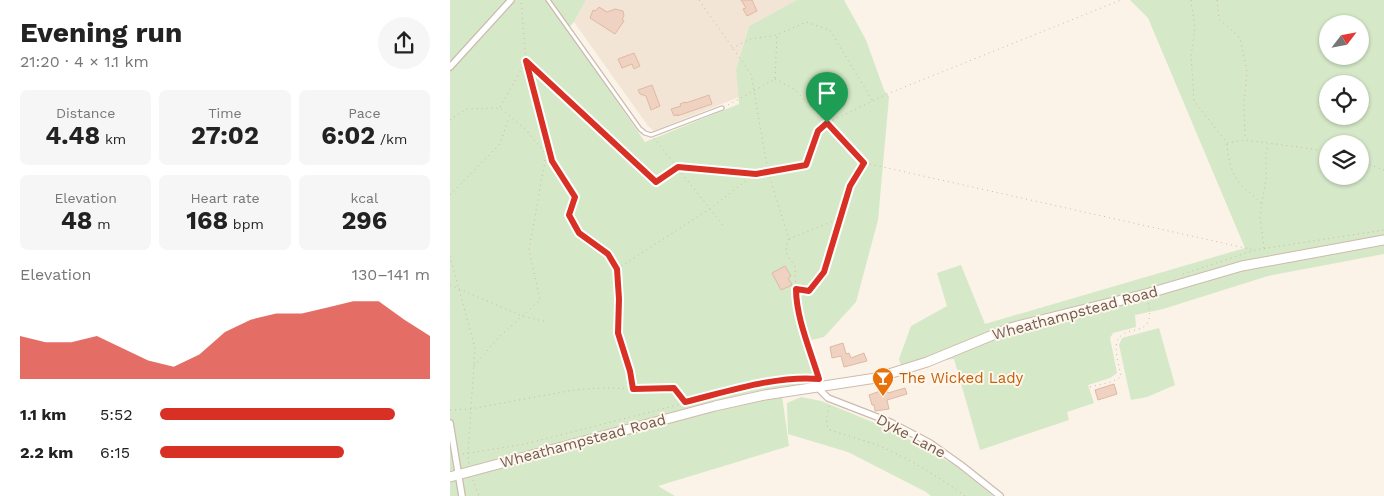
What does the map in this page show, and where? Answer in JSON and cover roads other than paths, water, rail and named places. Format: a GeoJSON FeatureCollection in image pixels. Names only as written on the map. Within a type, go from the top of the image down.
{"type":"FeatureCollection","features":[{"type":"Feature","properties":{"kind":"main road","name":"Wheathampstead Road"},"geometry":{"type":"LineString","coordinates":[[454,476],[715,406],[819,384],[852,383],[899,371],[927,362],[1010,328],[1146,294],[1242,266],[1384,240]]}},
{"type":"Feature","properties":{"kind":"street"},"geometry":{"type":"LineString","coordinates":[[450,68],[511,0]]}},
{"type":"Feature","properties":{"kind":"street","name":"Dyke Lane"},"geometry":{"type":"LineString","coordinates":[[819,384],[822,393],[830,399],[890,422],[930,443],[1000,496]]}},
{"type":"Feature","properties":{"kind":"street"},"geometry":{"type":"LineString","coordinates":[[450,423],[454,476],[462,496]]}},
{"type":"Feature","properties":{"kind":"lane"},"geometry":{"type":"LineString","coordinates":[[548,0],[640,129],[645,133],[651,135],[722,108]]}},
{"type":"Feature","properties":{"kind":"lane"},"geometry":{"type":"LineString","coordinates":[[796,300],[819,384]]}},
{"type":"Feature","properties":{"kind":"place","name":"The Wicked Lady"},"geometry":{"type":"Point","coordinates":[883,397]}}]}
